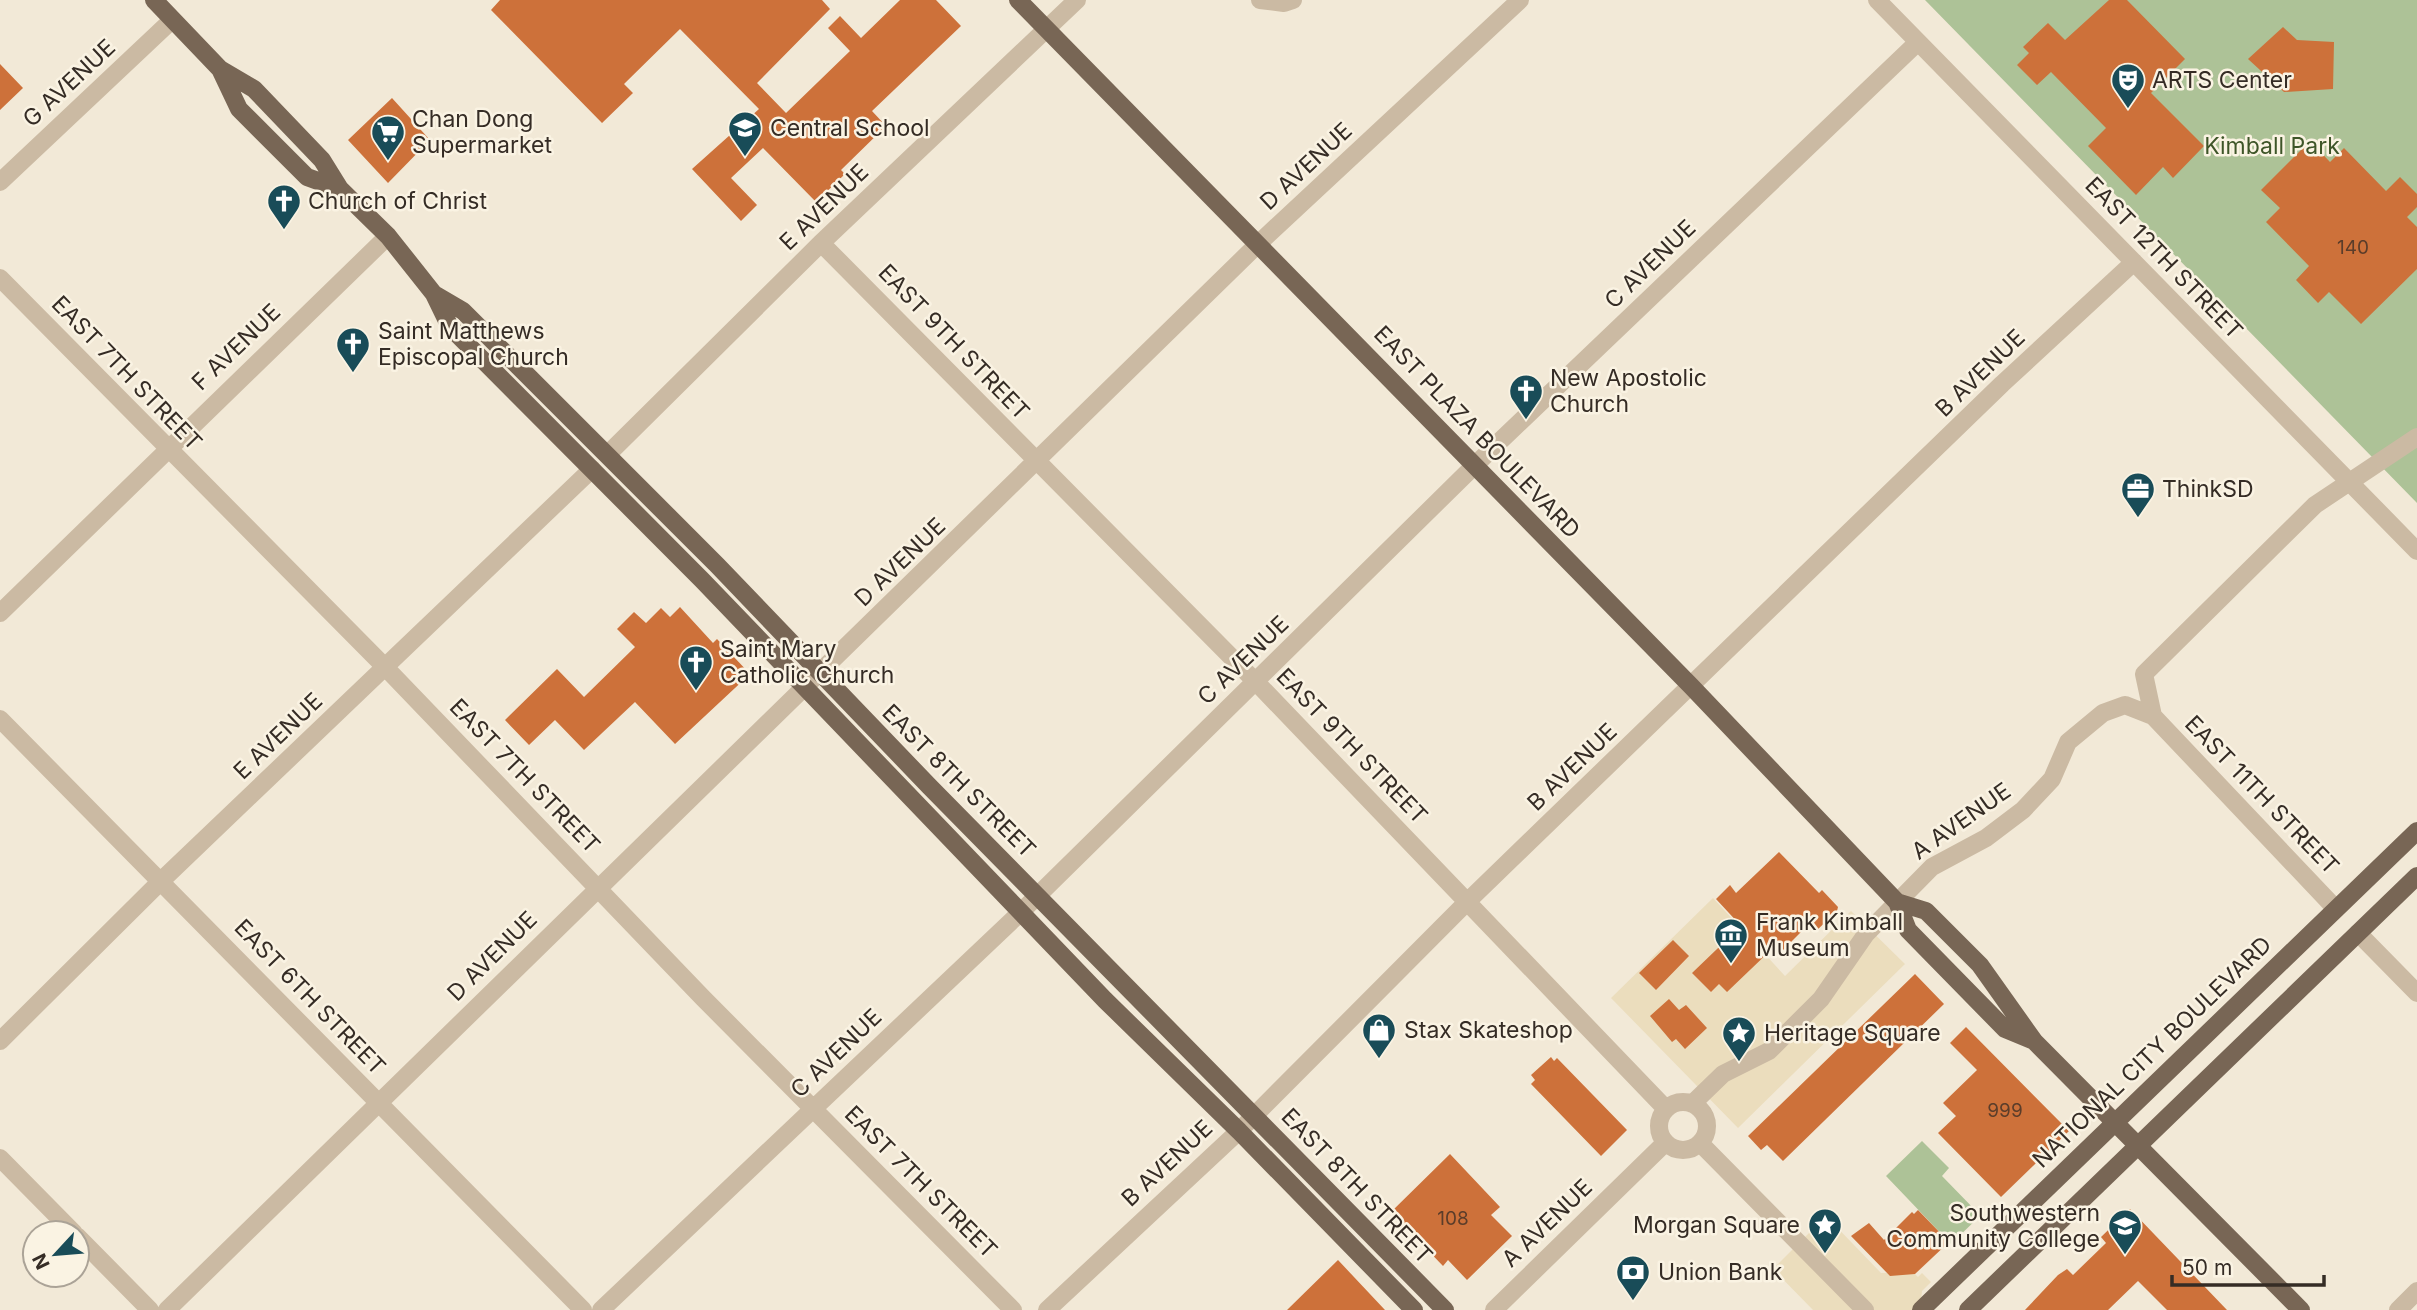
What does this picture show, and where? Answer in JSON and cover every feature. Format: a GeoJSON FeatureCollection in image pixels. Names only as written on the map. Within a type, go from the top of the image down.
{"type":"FeatureCollection","features":[{"type":"Feature","properties":{"kind":"main road","name":"EAST 8TH STREET"},"geometry":{"type":"LineString","coordinates":[[153,0],[220,69],[254,89],[322,160],[340,189],[388,236],[434,294],[450,327],[804,686],[1105,1000],[1239,1130],[1414,1310]]}},
{"type":"Feature","properties":{"kind":"main road","name":"EAST PLAZA BOULEVARD"},"geometry":{"type":"LineString","coordinates":[[1018,0],[1691,686],[1897,902],[1908,930],[2005,1029],[2034,1041]]}},
{"type":"Feature","properties":{"kind":"main road","name":"EAST 8TH STREET"},"geometry":{"type":"LineString","coordinates":[[434,294],[463,311],[608,454],[819,673],[1445,1310]]}},
{"type":"Feature","properties":{"kind":"main road","name":"NATIONAL CITY BOULEVARD"},"geometry":{"type":"LineString","coordinates":[[1921,1310],[2417,831]]}},
{"type":"Feature","properties":{"kind":"main road"},"geometry":{"type":"LineString","coordinates":[[1968,1310],[2417,876]]}},
{"type":"Feature","properties":{"kind":"main road","name":"EAST PLAZA BOULEVARD"},"geometry":{"type":"LineString","coordinates":[[1897,902],[1926,911],[1980,965],[2034,1041],[2301,1310]]}},
{"type":"Feature","properties":{"kind":"street","name":"E AVENUE"},"geometry":{"type":"LineString","coordinates":[[608,454],[821,243],[1077,0]]}},
{"type":"Feature","properties":{"kind":"street"},"geometry":{"type":"LineString","coordinates":[[1260,0],[1284,4],[1293,0]]}},
{"type":"Feature","properties":{"kind":"street","name":"D AVENUE"},"geometry":{"type":"LineString","coordinates":[[167,1310],[598,886],[1037,463],[1259,243],[1520,0]]}},
{"type":"Feature","properties":{"kind":"street","name":"EAST 12TH STREET"},"geometry":{"type":"LineString","coordinates":[[1877,0],[2417,551]]}},
{"type":"Feature","properties":{"kind":"street","name":"G AVENUE"},"geometry":{"type":"LineString","coordinates":[[0,182],[172,20]]}},
{"type":"Feature","properties":{"kind":"street","name":"C AVENUE"},"geometry":{"type":"LineString","coordinates":[[601,1310],[1022,911],[1475,465],[1918,42]]}},
{"type":"Feature","properties":{"kind":"street","name":"F AVENUE"},"geometry":{"type":"LineString","coordinates":[[0,613],[166,448],[388,236]]}},
{"type":"Feature","properties":{"kind":"street","name":"EAST 9TH STREET"},"geometry":{"type":"LineString","coordinates":[[821,243],[1256,682],[1666,1109]]}},
{"type":"Feature","properties":{"kind":"street","name":"B AVENUE"},"geometry":{"type":"LineString","coordinates":[[1047,1310],[1239,1130],[1468,901],[2134,262]]}},
{"type":"Feature","properties":{"kind":"street","name":"EAST 7TH STREET"},"geometry":{"type":"LineString","coordinates":[[0,278],[385,667],[813,1109],[1013,1310]]}},
{"type":"Feature","properties":{"kind":"street"},"geometry":{"type":"LineString","coordinates":[[2152,716],[2144,674],[2315,505],[2417,437]]}},
{"type":"Feature","properties":{"kind":"street","name":"E AVENUE"},"geometry":{"type":"LineString","coordinates":[[0,1041],[162,880],[592,469]]}},
{"type":"Feature","properties":{"kind":"street","name":"A AVENUE"},"geometry":{"type":"LineString","coordinates":[[1692,1104],[1723,1074],[1769,1051],[1821,999],[1866,934],[1932,867],[1986,838],[2023,810],[2052,779],[2068,742],[2102,713],[2124,705],[2152,716]]}},
{"type":"Feature","properties":{"kind":"street","name":"EAST 11TH STREET"},"geometry":{"type":"LineString","coordinates":[[2152,716],[2336,909]]}},
{"type":"Feature","properties":{"kind":"street","name":"EAST 6TH STREET"},"geometry":{"type":"LineString","coordinates":[[0,719],[162,880],[583,1310]]}},
{"type":"Feature","properties":{"kind":"street"},"geometry":{"type":"LineString","coordinates":[[2358,933],[2417,993]]}},
{"type":"Feature","properties":{"kind":"street"},"geometry":{"type":"LineString","coordinates":[[1678,1102],[1692,1104],[1699,1108],[1707,1122],[1700,1143],[1686,1151],[1665,1143],[1659,1122],[1666,1109],[1678,1102]]}},
{"type":"Feature","properties":{"kind":"street","name":"A AVENUE"},"geometry":{"type":"LineString","coordinates":[[1494,1310],[1665,1143]]}},
{"type":"Feature","properties":{"kind":"street"},"geometry":{"type":"LineString","coordinates":[[1700,1143],[1865,1310]]}},
{"type":"Feature","properties":{"kind":"street"},"geometry":{"type":"LineString","coordinates":[[0,1158],[60,1219]]}},
{"type":"Feature","properties":{"kind":"street"},"geometry":{"type":"LineString","coordinates":[[91,1250],[150,1310]]}},
{"type":"Feature","properties":{"kind":"street"},"geometry":{"type":"LineString","coordinates":[[2398,1310],[2417,1292]]}},
{"type":"Feature","properties":{"kind":"green space","name":"Kimball Park"},"geometry":{"type":"Polygon","coordinates":[[[1925,0],[2417,0],[2417,503],[1925,0]]]}},
{"type":"Feature","properties":{"kind":"green space"},"geometry":{"type":"Polygon","coordinates":[[[1922,1141],[1949,1168],[1942,1176],[1978,1213],[1980,1210],[1983,1213],[1951,1244],[1886,1176],[1922,1141]]]}},
{"type":"Feature","properties":{"kind":"shaded area","name":"Heritage Square"},"geometry":{"type":"Polygon","coordinates":[[[1713,898],[1785,976],[1851,911],[1905,964],[1738,1128],[1611,998],[1713,898]]]}},
{"type":"Feature","properties":{"kind":"shaded area","name":"Morgan Square"},"geometry":{"type":"Polygon","coordinates":[[[1826,1216],[1881,1273],[1913,1272],[1918,1277],[1922,1273],[1931,1282],[1922,1291],[1921,1301],[1912,1310],[1813,1310],[1773,1269],[1826,1216]]]}},
{"type":"Feature","properties":{"kind":"building"},"geometry":{"type":"Polygon","coordinates":[[[500,0],[822,0],[830,9],[757,83],[786,113],[850,51],[828,28],[840,16],[861,38],[900,0],[936,0],[961,26],[872,111],[886,126],[841,170],[845,174],[816,202],[763,148],[731,178],[757,205],[741,221],[692,169],[759,109],[680,29],[624,84],[633,93],[602,123],[491,10],[500,0]]]}},
{"type":"Feature","properties":{"kind":"building","name":"ARTS Center"},"geometry":{"type":"Polygon","coordinates":[[[2109,0],[2127,0],[2185,59],[2151,93],[2204,146],[2173,178],[2163,167],[2136,195],[2088,146],[2106,128],[2051,72],[2037,85],[2017,65],[2029,53],[2023,47],[2048,23],[2065,40],[2109,0]]]}},
{"type":"Feature","properties":{"kind":"building"},"geometry":{"type":"Polygon","coordinates":[[[2283,27],[2297,40],[2334,42],[2333,89],[2284,92],[2248,59],[2283,27]]]}},
{"type":"Feature","properties":{"kind":"building"},"geometry":{"type":"Polygon","coordinates":[[[0,64],[23,88],[0,110],[0,64]]]}},
{"type":"Feature","properties":{"kind":"building","name":"Chan Dong Supermarket"},"geometry":{"type":"Polygon","coordinates":[[[392,98],[430,140],[388,183],[348,140],[392,98]]]}},
{"type":"Feature","properties":{"kind":"building"},"geometry":{"type":"Polygon","coordinates":[[[2310,141],[2330,162],[2344,148],[2386,191],[2400,177],[2417,194],[2417,207],[2407,217],[2417,227],[2417,269],[2361,324],[2329,292],[2318,303],[2296,280],[2309,266],[2266,222],[2280,208],[2261,190],[2310,141]]]}},
{"type":"Feature","properties":{"kind":"building"},"geometry":{"type":"Polygon","coordinates":[[[680,607],[713,643],[717,639],[750,674],[675,744],[635,702],[584,750],[555,720],[529,745],[505,720],[557,669],[584,697],[635,647],[617,629],[634,612],[646,623],[661,608],[670,617],[680,607]]]}},
{"type":"Feature","properties":{"kind":"building"},"geometry":{"type":"Polygon","coordinates":[[[1779,852],[1819,893],[1822,890],[1838,907],[1837,911],[1815,932],[1808,925],[1782,951],[1774,947],[1727,992],[1719,984],[1711,992],[1692,973],[1741,926],[1716,899],[1730,885],[1736,893],[1779,852]]]}},
{"type":"Feature","properties":{"kind":"building"},"geometry":{"type":"Polygon","coordinates":[[[1673,940],[1689,956],[1656,990],[1639,973],[1673,940]]]}},
{"type":"Feature","properties":{"kind":"building"},"geometry":{"type":"Polygon","coordinates":[[[1915,974],[1944,1004],[1783,1161],[1767,1145],[1761,1150],[1748,1136],[1915,974]]]}},
{"type":"Feature","properties":{"kind":"building"},"geometry":{"type":"Polygon","coordinates":[[[1669,999],[1679,1010],[1686,1005],[1707,1028],[1685,1049],[1676,1039],[1672,1042],[1650,1016],[1669,999]]]}},
{"type":"Feature","properties":{"kind":"building"},"geometry":{"type":"Polygon","coordinates":[[[1966,1027],[2069,1131],[2001,1197],[1938,1133],[1956,1116],[1943,1103],[1977,1070],[1950,1043],[1966,1027]]]}},
{"type":"Feature","properties":{"kind":"building"},"geometry":{"type":"Polygon","coordinates":[[[1551,1057],[1554,1061],[1557,1058],[1627,1130],[1601,1156],[1531,1084],[1535,1080],[1531,1075],[1551,1057]]]}},
{"type":"Feature","properties":{"kind":"building"},"geometry":{"type":"Polygon","coordinates":[[[1450,1154],[1500,1207],[1491,1215],[1512,1236],[1467,1280],[1448,1260],[1443,1266],[1391,1212],[1450,1154]]]}},
{"type":"Feature","properties":{"kind":"building","name":"Southwestern Community College"},"geometry":{"type":"Polygon","coordinates":[[[2130,1209],[2227,1310],[2167,1310],[2138,1281],[2108,1310],[2025,1310],[2058,1275],[2067,1269],[2073,1275],[2106,1243],[2101,1237],[2130,1209]]]}},
{"type":"Feature","properties":{"kind":"building"},"geometry":{"type":"Polygon","coordinates":[[[1918,1210],[1949,1242],[1915,1274],[1890,1276],[1851,1236],[1869,1223],[1884,1240],[1912,1212],[1914,1214],[1918,1210]]]}},
{"type":"Feature","properties":{"kind":"building"},"geometry":{"type":"Polygon","coordinates":[[[1338,1260],[1385,1310],[1287,1310],[1338,1260]]]}},
{"type":"Feature","properties":{"kind":"place","name":"ARTS Center"},"geometry":{"type":"Point","coordinates":[2128,110]}},
{"type":"Feature","properties":{"kind":"place","name":"Central School"},"geometry":{"type":"Point","coordinates":[745,158]}},
{"type":"Feature","properties":{"kind":"place","name":"Chan Dong Supermarket"},"geometry":{"type":"Point","coordinates":[388,162]}},
{"type":"Feature","properties":{"kind":"place","name":"Church of Christ"},"geometry":{"type":"Point","coordinates":[284,231]}},
{"type":"Feature","properties":{"kind":"place","name":"Saint Matthews Episcopal Church"},"geometry":{"type":"Point","coordinates":[353,374]}},
{"type":"Feature","properties":{"kind":"place","name":"New Apostolic Church"},"geometry":{"type":"Point","coordinates":[1526,421]}},
{"type":"Feature","properties":{"kind":"place","name":"ThinkSD"},"geometry":{"type":"Point","coordinates":[2138,519]}},
{"type":"Feature","properties":{"kind":"place","name":"Saint Mary Catholic Church"},"geometry":{"type":"Point","coordinates":[696,692]}},
{"type":"Feature","properties":{"kind":"place","name":"Frank Kimball Museum"},"geometry":{"type":"Point","coordinates":[1731,965]}},
{"type":"Feature","properties":{"kind":"place","name":"Stax Skateshop"},"geometry":{"type":"Point","coordinates":[1379,1060]}},
{"type":"Feature","properties":{"kind":"place","name":"Heritage Square"},"geometry":{"type":"Point","coordinates":[1739,1063]}},
{"type":"Feature","properties":{"kind":"place","name":"Morgan Square"},"geometry":{"type":"Point","coordinates":[1825,1255]}},
{"type":"Feature","properties":{"kind":"place","name":"Southwestern Community College"},"geometry":{"type":"Point","coordinates":[2125,1256]}},
{"type":"Feature","properties":{"kind":"place","name":"Union Bank"},"geometry":{"type":"Point","coordinates":[1633,1302]}}]}
